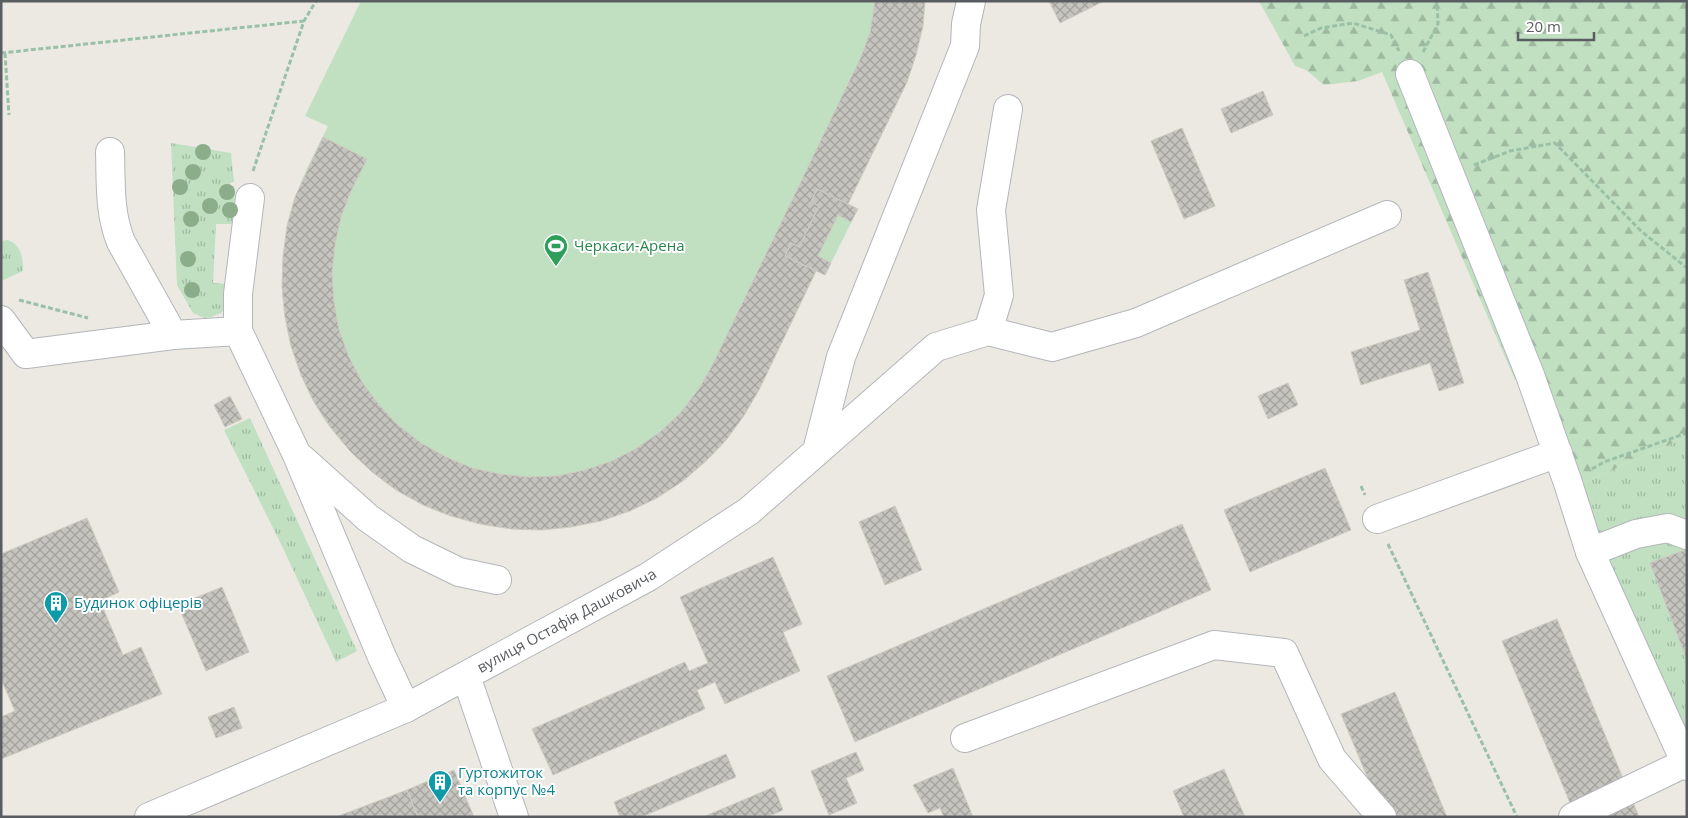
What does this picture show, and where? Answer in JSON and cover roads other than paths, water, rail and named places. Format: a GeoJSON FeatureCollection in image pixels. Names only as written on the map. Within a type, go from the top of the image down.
{"type":"FeatureCollection","features":[{"type":"Feature","properties":{"kind":"street"},"geometry":{"type":"LineString","coordinates":[[817,451],[841,357],[966,46],[966,24],[971,1]]}},
{"type":"Feature","properties":{"kind":"street"},"geometry":{"type":"LineString","coordinates":[[1410,74],[1526,366],[1558,453],[1590,552],[1686,765],[1573,817]]}},
{"type":"Feature","properties":{"kind":"street"},"geometry":{"type":"LineString","coordinates":[[1008,109],[991,210],[999,295],[988,331],[1052,347],[1136,323],[1386,215]]}},
{"type":"Feature","properties":{"kind":"street"},"geometry":{"type":"LineString","coordinates":[[110,152],[112,211],[115,226],[173,335]]}},
{"type":"Feature","properties":{"kind":"street"},"geometry":{"type":"LineString","coordinates":[[250,198],[238,294],[238,331],[297,455],[382,657],[406,708]]}},
{"type":"Feature","properties":{"kind":"street"},"geometry":{"type":"LineString","coordinates":[[6,309],[26,354],[173,335],[238,331]]}},
{"type":"Feature","properties":{"kind":"street","name":"вулиця Остафія Дашковича"},"geometry":{"type":"LineString","coordinates":[[149,817],[183,810],[406,708],[648,577],[750,510],[936,347],[988,331]]}},
{"type":"Feature","properties":{"kind":"street"},"geometry":{"type":"LineString","coordinates":[[1377,520],[1558,453]]}},
{"type":"Feature","properties":{"kind":"street"},"geometry":{"type":"LineString","coordinates":[[297,455],[368,518],[412,549],[459,572],[497,580]]}},
{"type":"Feature","properties":{"kind":"street"},"geometry":{"type":"LineString","coordinates":[[1590,552],[1636,534],[1668,528],[1687,535]]}},
{"type":"Feature","properties":{"kind":"street"},"geometry":{"type":"LineString","coordinates":[[965,738],[1214,645],[1284,653],[1332,760],[1382,817]]}},
{"type":"Feature","properties":{"kind":"street"},"geometry":{"type":"LineString","coordinates":[[466,676],[514,817]]}},
{"type":"Feature","properties":{"kind":"place","name":"Черкаси-Арена"},"geometry":{"type":"Point","coordinates":[556,267]}},
{"type":"Feature","properties":{"kind":"place","name":"Будинок офіцерів"},"geometry":{"type":"Point","coordinates":[56,624]}},
{"type":"Feature","properties":{"kind":"place","name":"Гуртожиток та корпус №4"},"geometry":{"type":"Point","coordinates":[440,803]}}]}
